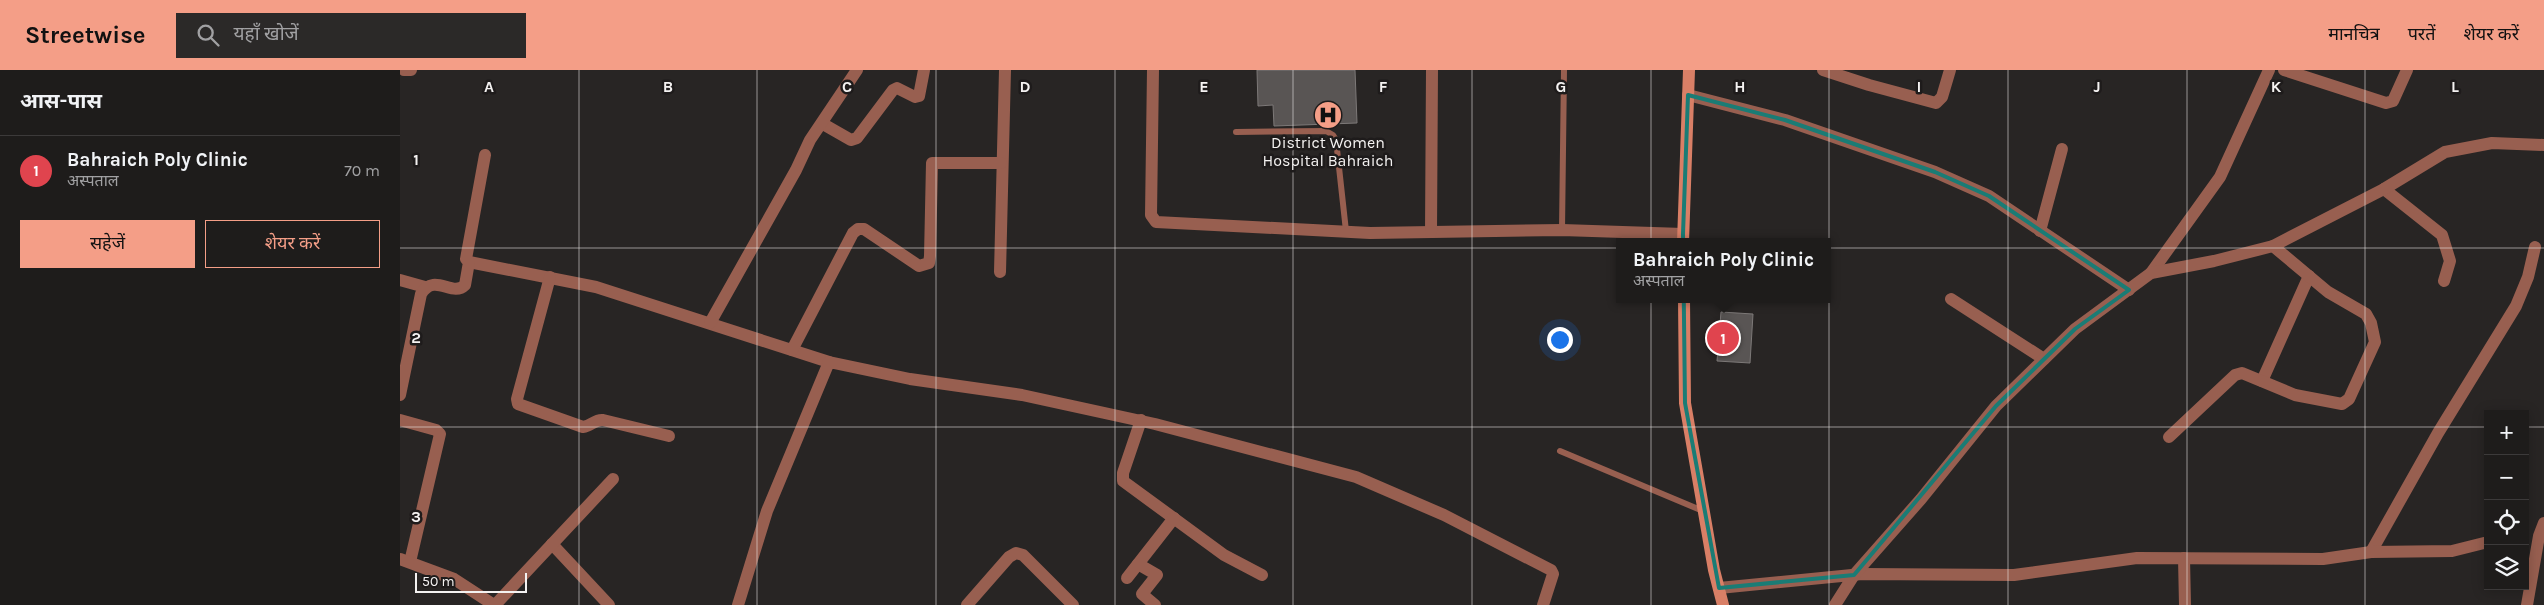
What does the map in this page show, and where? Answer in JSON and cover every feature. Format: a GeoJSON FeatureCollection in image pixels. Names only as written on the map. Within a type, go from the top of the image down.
{"type":"FeatureCollection","features":[{"type":"Feature","properties":{"kind":"main road"},"geometry":{"type":"LineString","coordinates":[[1683,238],[1689,70]]}},
{"type":"Feature","properties":{"kind":"main road"},"geometry":{"type":"LineString","coordinates":[[1684,303],[1685,403],[1723,605]]}},
{"type":"Feature","properties":{"kind":"street"},"geometry":{"type":"LineString","coordinates":[[404,70],[411,70]]}},
{"type":"Feature","properties":{"kind":"street"},"geometry":{"type":"LineString","coordinates":[[710,322],[796,170],[802,153],[857,70]]}},
{"type":"Feature","properties":{"kind":"street"},"geometry":{"type":"LineString","coordinates":[[823,124],[851,140],[857,138],[892,90],[897,88],[915,97],[919,96],[924,70]]}},
{"type":"Feature","properties":{"kind":"street"},"geometry":{"type":"LineString","coordinates":[[1000,272],[1001,163],[1005,70]]}},
{"type":"Feature","properties":{"kind":"street"},"geometry":{"type":"LineString","coordinates":[[1153,70],[1151,215],[1156,222],[1346,232],[1562,230],[1683,238]]}},
{"type":"Feature","properties":{"kind":"street"},"geometry":{"type":"LineString","coordinates":[[1431,232],[1432,70]]}},
{"type":"Feature","properties":{"kind":"street"},"geometry":{"type":"LineString","coordinates":[[1823,70],[1869,85],[1936,102],[1942,97],[1950,70]]}},
{"type":"Feature","properties":{"kind":"street"},"geometry":{"type":"LineString","coordinates":[[1835,605],[1854,575],[1921,499],[1996,406],[2075,329],[2151,274],[2220,177],[2269,70]]}},
{"type":"Feature","properties":{"kind":"street"},"geometry":{"type":"LineString","coordinates":[[2284,70],[2386,103],[2393,101],[2407,70]]}},
{"type":"Feature","properties":{"kind":"street"},"geometry":{"type":"LineString","coordinates":[[1688,95],[1784,120],[1935,172],[1989,196],[2128,290]]}},
{"type":"Feature","properties":{"kind":"street"},"geometry":{"type":"LineString","coordinates":[[2151,274],[2214,261],[2272,246],[2384,190],[2445,152],[2492,143],[2544,145]]}},
{"type":"Feature","properties":{"kind":"street"},"geometry":{"type":"LineString","coordinates":[[2040,231],[2062,149]]}},
{"type":"Feature","properties":{"kind":"street"},"geometry":{"type":"LineString","coordinates":[[400,395],[421,294],[425,287],[432,284],[457,289],[465,285],[469,262],[466,259],[485,155]]}},
{"type":"Feature","properties":{"kind":"street"},"geometry":{"type":"LineString","coordinates":[[792,350],[853,233],[858,229],[864,229],[919,266],[925,265],[929,263],[930,256],[932,163],[1001,163]]}},
{"type":"Feature","properties":{"kind":"street"},"geometry":{"type":"LineString","coordinates":[[2384,190],[2442,235],[2450,261],[2444,281]]}},
{"type":"Feature","properties":{"kind":"street"},"geometry":{"type":"LineString","coordinates":[[2169,437],[2235,375],[2242,373],[2295,395],[2345,403],[2375,342],[2375,332],[2366,314],[2342,301],[2272,246]]}},
{"type":"Feature","properties":{"kind":"street"},"geometry":{"type":"LineString","coordinates":[[2371,552],[2438,433],[2516,306],[2528,277],[2535,247]]}},
{"type":"Feature","properties":{"kind":"street"},"geometry":{"type":"LineString","coordinates":[[469,262],[596,287],[710,322],[829,362],[910,379],[1022,395],[1141,420],[1356,478],[1444,515],[1551,570],[1553,574],[1543,605]]}},
{"type":"Feature","properties":{"kind":"street"},"geometry":{"type":"LineString","coordinates":[[2262,381],[2309,276]]}},
{"type":"Feature","properties":{"kind":"street"},"geometry":{"type":"LineString","coordinates":[[550,277],[516,400],[518,404],[583,427],[588,427],[599,420],[603,420],[669,436]]}},
{"type":"Feature","properties":{"kind":"street"},"geometry":{"type":"LineString","coordinates":[[400,280],[425,287]]}},
{"type":"Feature","properties":{"kind":"street"},"geometry":{"type":"LineString","coordinates":[[1951,298],[2044,359]]}},
{"type":"Feature","properties":{"kind":"street"},"geometry":{"type":"LineString","coordinates":[[738,605],[767,511],[829,362]]}},
{"type":"Feature","properties":{"kind":"street"},"geometry":{"type":"LineString","coordinates":[[400,420],[436,430],[440,434],[405,561],[454,579],[495,605],[613,479]]}},
{"type":"Feature","properties":{"kind":"street"},"geometry":{"type":"LineString","coordinates":[[1141,420],[1122,481],[1224,555],[1262,575]]}},
{"type":"Feature","properties":{"kind":"street"},"geometry":{"type":"LineString","coordinates":[[1127,578],[1174,518]]}},
{"type":"Feature","properties":{"kind":"street"},"geometry":{"type":"LineString","coordinates":[[2527,605],[2544,523]]}},
{"type":"Feature","properties":{"kind":"street"},"geometry":{"type":"LineString","coordinates":[[2529,538],[2542,537]]}},
{"type":"Feature","properties":{"kind":"street"},"geometry":{"type":"LineString","coordinates":[[1719,588],[1854,575],[2014,575],[2137,558],[2323,559],[2371,552],[2452,551],[2484,543]]}},
{"type":"Feature","properties":{"kind":"street"},"geometry":{"type":"LineString","coordinates":[[552,544],[609,605]]}},
{"type":"Feature","properties":{"kind":"street"},"geometry":{"type":"LineString","coordinates":[[967,605],[1010,557],[1016,553],[1023,555],[1070,604]]}},
{"type":"Feature","properties":{"kind":"street"},"geometry":{"type":"LineString","coordinates":[[2184,558],[2185,605]]}},
{"type":"Feature","properties":{"kind":"street"},"geometry":{"type":"LineString","coordinates":[[1138,564],[1158,575],[1142,594],[1155,605]]}},
{"type":"Feature","properties":{"kind":"lane"},"geometry":{"type":"LineString","coordinates":[[1562,230],[1564,70]]}},
{"type":"Feature","properties":{"kind":"lane"},"geometry":{"type":"LineString","coordinates":[[1236,132],[1326,131],[1333,135],[1336,140],[1346,232]]}},
{"type":"Feature","properties":{"kind":"lane"},"geometry":{"type":"LineString","coordinates":[[1560,451],[1704,512]]}},
{"type":"Feature","properties":{"kind":"highlighted area"},"geometry":{"type":"Polygon","coordinates":[[[1688,95],[1785,120],[1935,172],[1989,196],[2129,290],[2075,329],[1996,406],[1854,575],[1719,588],[1685,403],[1683,234],[1688,95]]]}},
{"type":"Feature","properties":{"kind":"building"},"geometry":{"type":"Polygon","coordinates":[[[1257,70],[1355,70],[1357,123],[1274,126],[1273,105],[1258,106],[1257,70]]]}},
{"type":"Feature","properties":{"kind":"building"},"geometry":{"type":"Polygon","coordinates":[[[1721,312],[1753,314],[1750,363],[1717,361],[1721,312]]]}},
{"type":"Feature","properties":{"kind":"place","name":"District Women Hospital Bahraich"},"geometry":{"type":"Point","coordinates":[1328,115]}},
{"type":"Feature","properties":{"kind":"place","name":"Bahraich Poly Clinic"},"geometry":{"type":"Point","coordinates":[1723,338]}}]}
